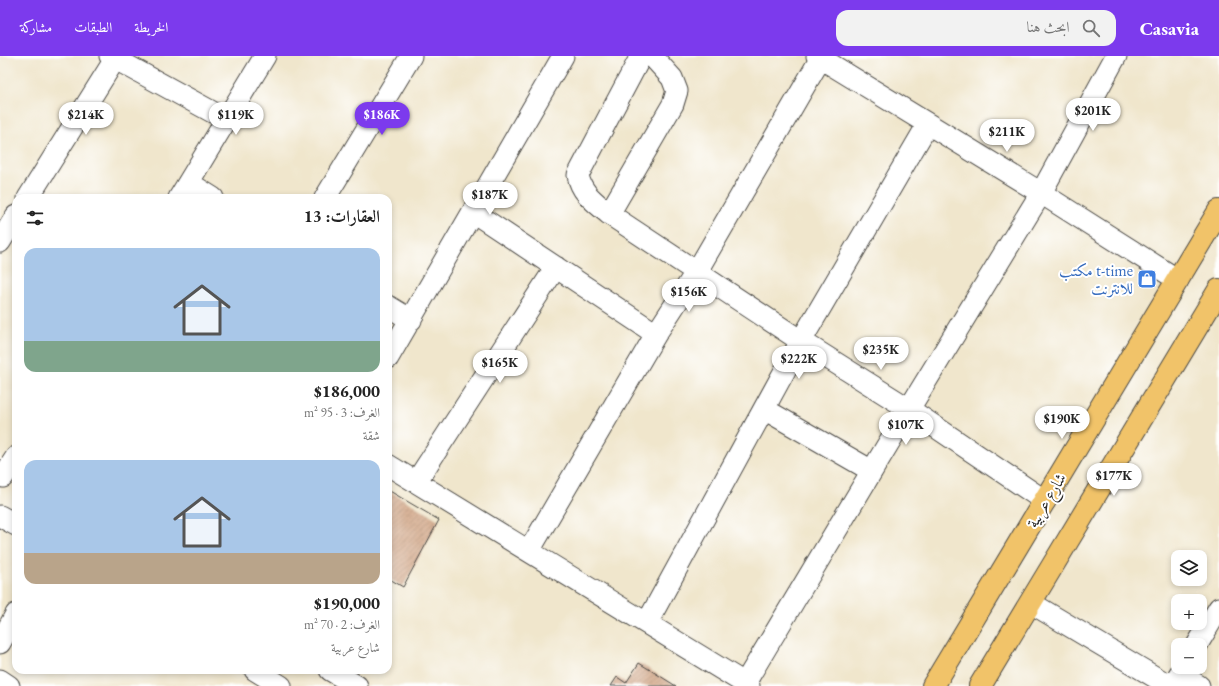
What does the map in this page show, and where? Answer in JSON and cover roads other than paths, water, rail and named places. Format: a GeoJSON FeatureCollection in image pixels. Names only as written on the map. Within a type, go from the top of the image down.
{"type":"FeatureCollection","features":[{"type":"Feature","properties":{"kind":"main road","name":"شارع عربية"},"geometry":{"type":"LineString","coordinates":[[933,686],[1219,211]]}},
{"type":"Feature","properties":{"kind":"main road"},"geometry":{"type":"LineString","coordinates":[[980,686],[1219,290]]}},
{"type":"Feature","properties":{"kind":"street"},"geometry":{"type":"LineString","coordinates":[[199,194],[184,190],[265,56]]}},
{"type":"Feature","properties":{"kind":"street"},"geometry":{"type":"LineString","coordinates":[[327,194],[411,56]]}},
{"type":"Feature","properties":{"kind":"street"},"geometry":{"type":"LineString","coordinates":[[392,351],[563,56]]}},
{"type":"Feature","properties":{"kind":"street"},"geometry":{"type":"LineString","coordinates":[[641,56],[578,175],[579,184],[586,194],[609,214],[697,270],[801,341],[909,409],[1045,501]]}},
{"type":"Feature","properties":{"kind":"street"},"geometry":{"type":"LineString","coordinates":[[609,214],[673,104],[677,91],[672,78],[652,56]]}},
{"type":"Feature","properties":{"kind":"street"},"geometry":{"type":"LineString","coordinates":[[392,467],[747,685],[909,409],[1041,193],[1116,56]]}},
{"type":"Feature","properties":{"kind":"street"},"geometry":{"type":"LineString","coordinates":[[30,194],[114,57],[227,120]]}},
{"type":"Feature","properties":{"kind":"street"},"geometry":{"type":"LineString","coordinates":[[529,551],[656,334],[697,270],[820,57],[1041,193],[1178,280]]}},
{"type":"Feature","properties":{"kind":"street"},"geometry":{"type":"LineString","coordinates":[[647,623],[801,341],[928,124]]}},
{"type":"Feature","properties":{"kind":"street"},"geometry":{"type":"LineString","coordinates":[[473,212],[656,334]]}},
{"type":"Feature","properties":{"kind":"street"},"geometry":{"type":"LineString","coordinates":[[0,242],[12,222]]}},
{"type":"Feature","properties":{"kind":"street"},"geometry":{"type":"LineString","coordinates":[[416,482],[556,267]]}},
{"type":"Feature","properties":{"kind":"street"},"geometry":{"type":"LineString","coordinates":[[392,308],[411,320]]}},
{"type":"Feature","properties":{"kind":"street"},"geometry":{"type":"LineString","coordinates":[[764,410],[872,471]]}},
{"type":"Feature","properties":{"kind":"street"},"geometry":{"type":"LineString","coordinates":[[6,478],[12,465]]}},
{"type":"Feature","properties":{"kind":"street"},"geometry":{"type":"LineString","coordinates":[[0,516],[12,523]]}},
{"type":"Feature","properties":{"kind":"street"},"geometry":{"type":"LineString","coordinates":[[1031,603],[1176,678],[1198,686]]}},
{"type":"Feature","properties":{"kind":"street"},"geometry":{"type":"LineString","coordinates":[[1201,638],[1219,608]]}},
{"type":"Feature","properties":{"kind":"street"},"geometry":{"type":"LineString","coordinates":[[0,643],[12,621]]}},
{"type":"Feature","properties":{"kind":"street"},"geometry":{"type":"LineString","coordinates":[[262,674],[281,686]]}},
{"type":"Feature","properties":{"kind":"street"},"geometry":{"type":"LineString","coordinates":[[337,674],[357,686]]}},
{"type":"Feature","properties":{"kind":"street"},"geometry":{"type":"LineString","coordinates":[[0,680],[9,686]]}},
{"type":"Feature","properties":{"kind":"place","name":"مكتب t-time للانترنت"},"geometry":{"type":"Point","coordinates":[1147,279]}}]}
